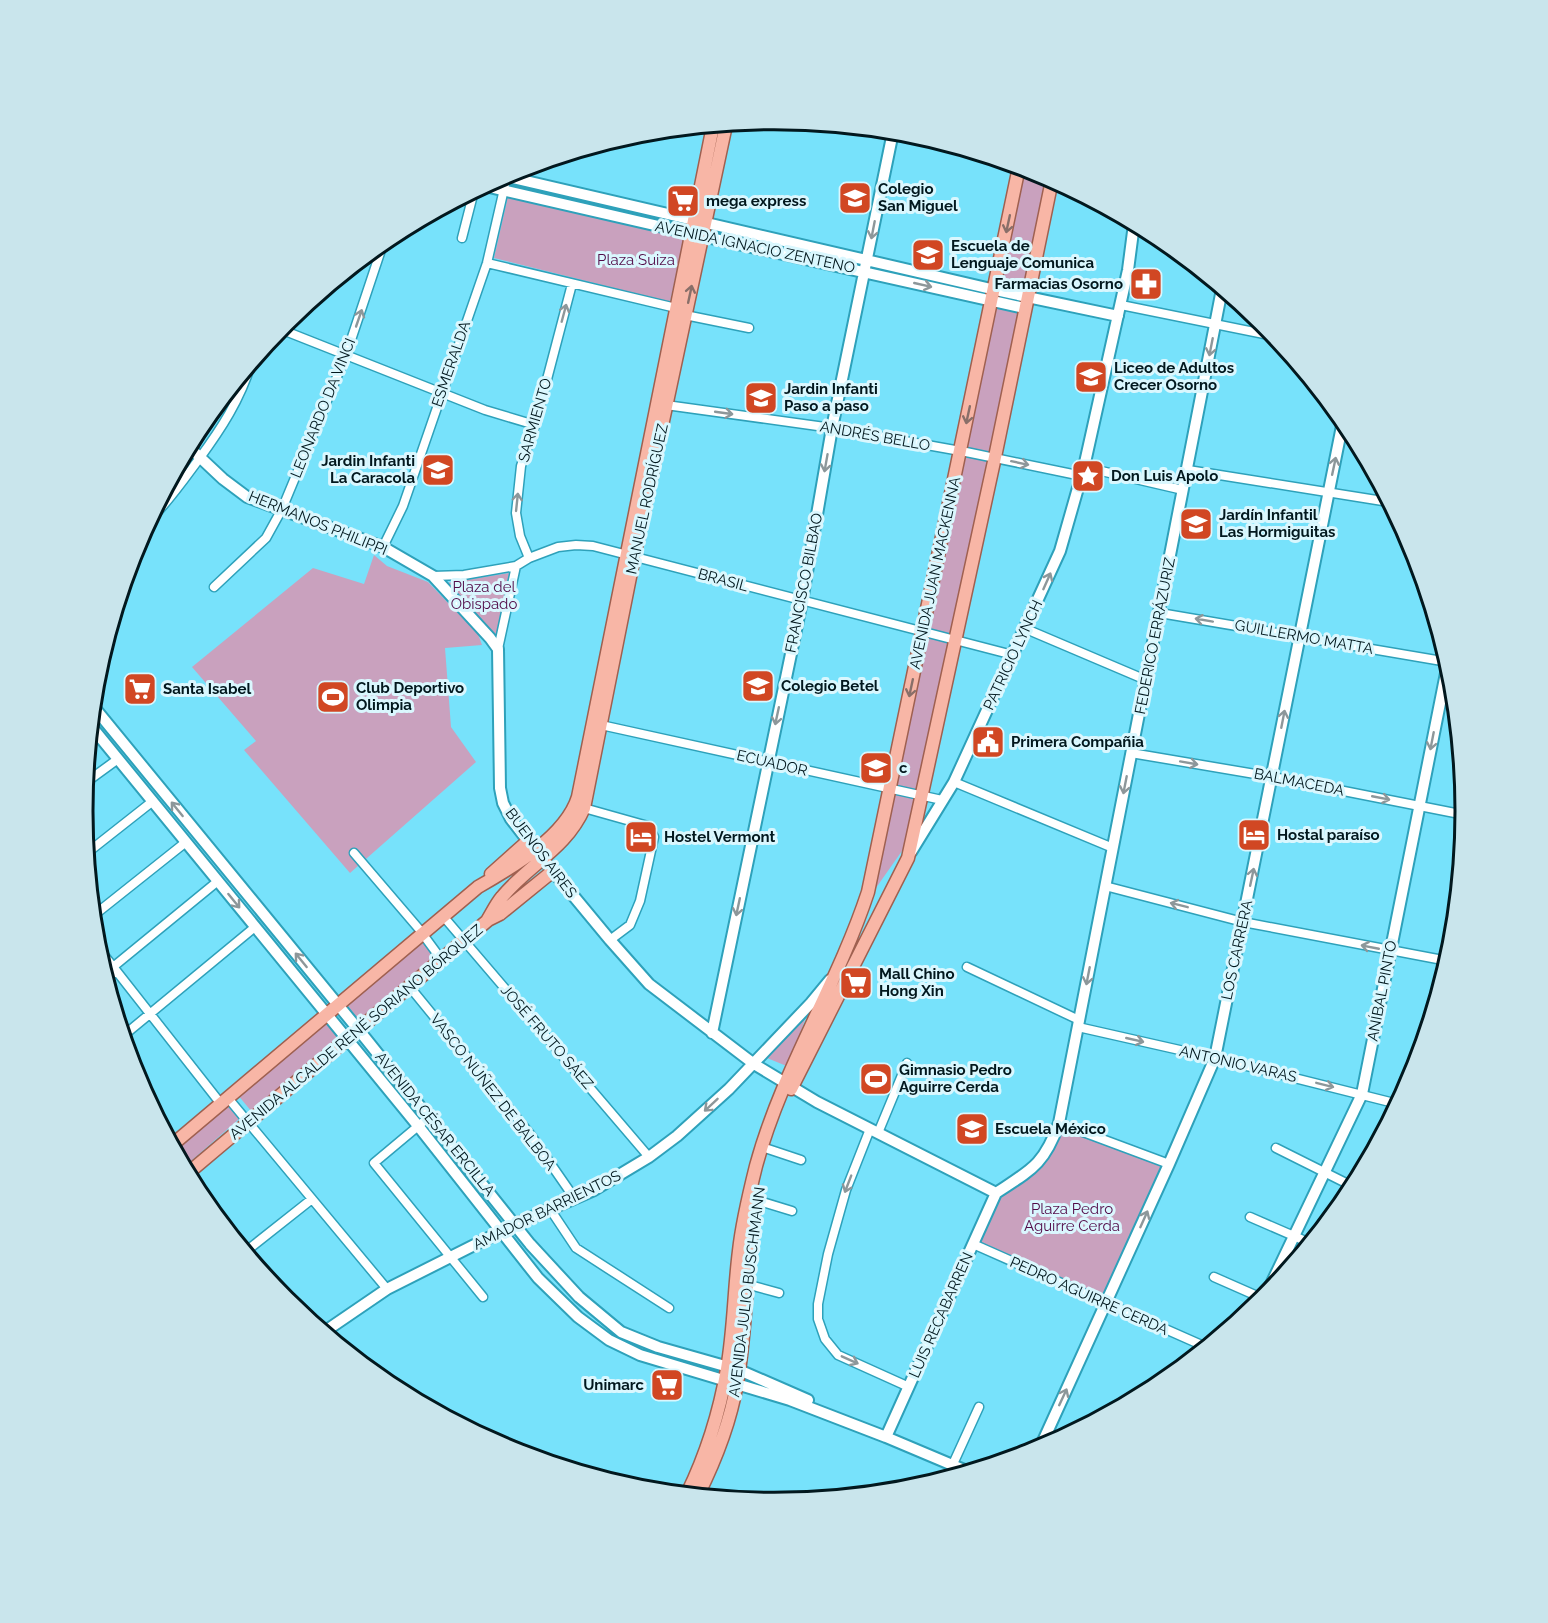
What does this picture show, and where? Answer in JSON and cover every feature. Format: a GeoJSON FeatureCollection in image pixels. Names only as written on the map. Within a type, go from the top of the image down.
{"type":"FeatureCollection","features":[{"type":"Feature","properties":{"kind":"main road","name":"MANUEL RODRÍGUEZ"},"geometry":{"type":"LineString","coordinates":[[443,916],[531,845],[566,822],[576,803],[700,221],[724,132]]}},
{"type":"Feature","properties":{"kind":"main road","name":"MANUEL RODRÍGUEZ"},"geometry":{"type":"LineString","coordinates":[[700,221],[712,134]]}},
{"type":"Feature","properties":{"kind":"main road","name":"AVENIDA JUAN MACKENNA"},"geometry":{"type":"LineString","coordinates":[[786,1086],[855,930],[868,892],[1017,176]]}},
{"type":"Feature","properties":{"kind":"main road"},"geometry":{"type":"LineString","coordinates":[[908,858],[995,458],[1050,189]]}},
{"type":"Feature","properties":{"kind":"main road","name":"MANUEL RODRÍGUEZ"},"geometry":{"type":"LineString","coordinates":[[543,860],[575,826],[584,808],[630,556],[666,405],[681,312]]}},
{"type":"Feature","properties":{"kind":"main road","name":"PATRICIO LYNCH"},"geometry":{"type":"LineString","coordinates":[[786,1086],[908,858]]}},
{"type":"Feature","properties":{"kind":"main road","name":"AVENIDA ALCALDE RENÉ SORIANO BÓRQUEZ"},"geometry":{"type":"LineString","coordinates":[[194,1168],[487,921],[501,897],[543,860]]}},
{"type":"Feature","properties":{"kind":"main road"},"geometry":{"type":"LineString","coordinates":[[487,921],[500,914],[553,872]]}},
{"type":"Feature","properties":{"kind":"main road"},"geometry":{"type":"LineString","coordinates":[[178,1140],[443,916]]}},
{"type":"Feature","properties":{"kind":"main road","name":"AVENIDA JULIO BUSCHMANN"},"geometry":{"type":"LineString","coordinates":[[701,1488],[724,1438],[756,1200],[786,1086]]}},
{"type":"Feature","properties":{"kind":"main road","name":"AVENIDA JULIO BUSCHMANN"},"geometry":{"type":"LineString","coordinates":[[734,1369],[739,1249],[744,1221],[763,1143],[786,1086]]}},
{"type":"Feature","properties":{"kind":"main road","name":"AVENIDA JULIO BUSCHMANN"},"geometry":{"type":"LineString","coordinates":[[690,1487],[711,1439],[731,1382]]}},
{"type":"Feature","properties":{"kind":"street","name":"FRANCISCO BILBAO"},"geometry":{"type":"LineString","coordinates":[[711,1033],[802,601],[832,428],[891,141]]}},
{"type":"Feature","properties":{"kind":"street","name":"AVENIDA IGNACIO ZENTENO"},"geometry":{"type":"LineString","coordinates":[[520,179],[868,259],[993,295]]}},
{"type":"Feature","properties":{"kind":"street","name":"ESMERALDA"},"geometry":{"type":"LineString","coordinates":[[383,547],[403,506],[487,263],[504,186]]}},
{"type":"Feature","properties":{"kind":"street","name":"AVENIDA IGNACIO ZENTENO"},"geometry":{"type":"LineString","coordinates":[[499,189],[865,271],[1026,302],[1119,311]]}},
{"type":"Feature","properties":{"kind":"street"},"geometry":{"type":"LineString","coordinates":[[462,238],[471,202]]}},
{"type":"Feature","properties":{"kind":"street","name":"PATRICIO LYNCH"},"geometry":{"type":"LineString","coordinates":[[908,858],[954,782],[1060,552],[1083,472],[1128,270],[1133,233]]}},
{"type":"Feature","properties":{"kind":"street","name":"LEONARDO DA VINCI"},"geometry":{"type":"LineString","coordinates":[[214,587],[266,538],[282,509],[346,356],[379,257]]}},
{"type":"Feature","properties":{"kind":"street"},"geometry":{"type":"LineString","coordinates":[[487,263],[749,328]]}},
{"type":"Feature","properties":{"kind":"street","name":"SARMIENTO"},"geometry":{"type":"LineString","coordinates":[[529,558],[520,536],[516,513],[521,466],[535,425],[572,284]]}},
{"type":"Feature","properties":{"kind":"street","name":"FEDERICO ERRÁZURIZ"},"geometry":{"type":"LineString","coordinates":[[996,1193],[1026,1174],[1042,1159],[1052,1143],[1059,1123],[1220,297]]}},
{"type":"Feature","properties":{"kind":"street"},"geometry":{"type":"LineString","coordinates":[[1119,311],[1259,333]]}},
{"type":"Feature","properties":{"kind":"street"},"geometry":{"type":"LineString","coordinates":[[289,333],[485,410],[535,425]]}},
{"type":"Feature","properties":{"kind":"street"},"geometry":{"type":"LineString","coordinates":[[167,502],[219,432],[236,403],[242,387]]}},
{"type":"Feature","properties":{"kind":"street","name":"ANDRÉS BELLO"},"geometry":{"type":"LineString","coordinates":[[666,405],[832,428],[1183,490]]}},
{"type":"Feature","properties":{"kind":"street","name":"LOS CARRERA"},"geometry":{"type":"LineString","coordinates":[[1045,1436],[1215,1058],[1340,434]]}},
{"type":"Feature","properties":{"kind":"street","name":"HERMANOS PHILIPPI"},"geometry":{"type":"LineString","coordinates":[[195,453],[247,497],[383,547],[433,576],[498,649]]}},
{"type":"Feature","properties":{"kind":"street"},"geometry":{"type":"LineString","coordinates":[[1188,470],[1380,500]]}},
{"type":"Feature","properties":{"kind":"street","name":"BRASIL"},"geometry":{"type":"LineString","coordinates":[[433,576],[464,575],[516,566],[529,558],[558,547],[576,544],[593,546],[1013,655]]}},
{"type":"Feature","properties":{"kind":"street","name":"BUENOS AIRES"},"geometry":{"type":"LineString","coordinates":[[516,566],[498,649],[500,788],[503,803],[511,819],[609,940],[649,984],[754,1064],[762,1074],[786,1086]]}},
{"type":"Feature","properties":{"kind":"street","name":"GUILLERMO MATTA"},"geometry":{"type":"LineString","coordinates":[[1160,613],[1438,660]]}},
{"type":"Feature","properties":{"kind":"street"},"geometry":{"type":"LineString","coordinates":[[1026,629],[1146,680]]}},
{"type":"Feature","properties":{"kind":"street","name":"ANÍBAL PINTO"},"geometry":{"type":"LineString","coordinates":[[1278,1269],[1362,1094],[1443,686]]}},
{"type":"Feature","properties":{"kind":"street","name":"AVENIDA CÉSAR ERCILLA"},"geometry":{"type":"LineString","coordinates":[[100,715],[567,1285],[621,1332],[734,1369],[821,1405],[863,1428]]}},
{"type":"Feature","properties":{"kind":"street","name":"ECUADOR"},"geometry":{"type":"LineString","coordinates":[[601,724],[942,800]]}},
{"type":"Feature","properties":{"kind":"street","name":"AVENIDA CÉSAR ERCILLA"},"geometry":{"type":"LineString","coordinates":[[98,734],[419,1126],[526,1263],[556,1297],[578,1317],[609,1340],[640,1355],[790,1400],[958,1467]]}},
{"type":"Feature","properties":{"kind":"street","name":"BALMACEDA"},"geometry":{"type":"LineString","coordinates":[[1131,753],[1455,812]]}},
{"type":"Feature","properties":{"kind":"street"},"geometry":{"type":"LineString","coordinates":[[94,777],[118,759]]}},
{"type":"Feature","properties":{"kind":"street"},"geometry":{"type":"LineString","coordinates":[[954,782],[1113,848]]}},
{"type":"Feature","properties":{"kind":"street"},"geometry":{"type":"LineString","coordinates":[[94,848],[153,801]]}},
{"type":"Feature","properties":{"kind":"street"},"geometry":{"type":"LineString","coordinates":[[584,808],[648,826],[654,837],[639,902],[630,925],[609,940]]}},
{"type":"Feature","properties":{"kind":"street"},"geometry":{"type":"LineString","coordinates":[[101,910],[186,842]]}},
{"type":"Feature","properties":{"kind":"street"},"geometry":{"type":"LineString","coordinates":[[354,853],[423,934],[441,959]]}},
{"type":"Feature","properties":{"kind":"street"},"geometry":{"type":"LineString","coordinates":[[112,972],[218,881]]}},
{"type":"Feature","properties":{"kind":"street"},"geometry":{"type":"LineString","coordinates":[[1105,886],[1243,922],[1439,959]]}},
{"type":"Feature","properties":{"kind":"street","name":"JOSÉ FRUTO SÁEZ"},"geometry":{"type":"LineString","coordinates":[[443,916],[650,1157]]}},
{"type":"Feature","properties":{"kind":"street"},"geometry":{"type":"LineString","coordinates":[[129,1031],[255,927]]}},
{"type":"Feature","properties":{"kind":"street"},"geometry":{"type":"LineString","coordinates":[[110,963],[150,1014],[224,1101],[248,1122],[387,1289]]}},
{"type":"Feature","properties":{"kind":"street","name":"ANTONIO VARAS"},"geometry":{"type":"LineString","coordinates":[[967,967],[1078,1023],[1390,1102]]}},
{"type":"Feature","properties":{"kind":"street","name":"AVENIDA JUAN MACKENNA"},"geometry":{"type":"LineString","coordinates":[[754,1064],[835,974]]}},
{"type":"Feature","properties":{"kind":"street","name":"VASCO NÚÑEZ DE BALBOA"},"geometry":{"type":"LineString","coordinates":[[409,986],[530,1134],[575,1198]]}},
{"type":"Feature","properties":{"kind":"street"},"geometry":{"type":"LineString","coordinates":[[907,1063],[846,1190],[828,1254],[818,1304],[818,1319],[825,1339],[838,1355],[909,1387]]}},
{"type":"Feature","properties":{"kind":"street","name":"AMADOR BARRIENTOS"},"geometry":{"type":"LineString","coordinates":[[330,1328],[387,1289],[516,1224],[613,1180],[650,1157],[691,1124],[754,1064]]}},
{"type":"Feature","properties":{"kind":"street"},"geometry":{"type":"LineString","coordinates":[[786,1086],[996,1193]]}},
{"type":"Feature","properties":{"kind":"street"},"geometry":{"type":"LineString","coordinates":[[429,1117],[374,1163],[483,1297]]}},
{"type":"Feature","properties":{"kind":"street"},"geometry":{"type":"LineString","coordinates":[[1059,1123],[1169,1164]]}},
{"type":"Feature","properties":{"kind":"street"},"geometry":{"type":"LineString","coordinates":[[1276,1148],[1345,1182]]}},
{"type":"Feature","properties":{"kind":"street"},"geometry":{"type":"LineString","coordinates":[[768,1149],[801,1160]]}},
{"type":"Feature","properties":{"kind":"street","name":"LUIS RECABARREN"},"geometry":{"type":"LineString","coordinates":[[886,1437],[996,1193]]}},
{"type":"Feature","properties":{"kind":"street"},"geometry":{"type":"LineString","coordinates":[[251,1247],[312,1199]]}},
{"type":"Feature","properties":{"kind":"street"},"geometry":{"type":"LineString","coordinates":[[756,1200],[792,1210]]}},
{"type":"Feature","properties":{"kind":"street"},"geometry":{"type":"LineString","coordinates":[[550,1209],[576,1248],[669,1308]]}},
{"type":"Feature","properties":{"kind":"street"},"geometry":{"type":"LineString","coordinates":[[1250,1217],[1303,1240]]}},
{"type":"Feature","properties":{"kind":"street","name":"PEDRO AGUIRRE CERDA"},"geometry":{"type":"LineString","coordinates":[[973,1244],[1199,1344]]}},
{"type":"Feature","properties":{"kind":"street"},"geometry":{"type":"LineString","coordinates":[[1214,1277],[1254,1295]]}},
{"type":"Feature","properties":{"kind":"street"},"geometry":{"type":"LineString","coordinates":[[746,1284],[779,1293]]}},
{"type":"Feature","properties":{"kind":"street"},"geometry":{"type":"LineString","coordinates":[[556,1297],[564,1295],[567,1285]]}},
{"type":"Feature","properties":{"kind":"street"},"geometry":{"type":"LineString","coordinates":[[609,1340],[621,1332]]}},
{"type":"Feature","properties":{"kind":"street"},"geometry":{"type":"LineString","coordinates":[[664,1363],[671,1358],[674,1351]]}},
{"type":"Feature","properties":{"kind":"street"},"geometry":{"type":"LineString","coordinates":[[952,1464],[979,1407]]}},
{"type":"Feature","properties":{"kind":"green space"},"geometry":{"type":"Polygon","coordinates":[[[1022,177],[1048,188],[909,841],[871,895],[1022,177]]]}},
{"type":"Feature","properties":{"kind":"green space","name":"Plaza Suiza"},"geometry":{"type":"Polygon","coordinates":[[[508,196],[684,238],[670,302],[494,258],[508,196]]]}},
{"type":"Feature","properties":{"kind":"green space","name":"Club Deportivo Olimpia"},"geometry":{"type":"Polygon","coordinates":[[[374,555],[387,566],[428,582],[478,634],[482,645],[445,648],[451,727],[476,762],[350,873],[244,750],[256,741],[192,667],[313,568],[364,584],[374,555]]]}},
{"type":"Feature","properties":{"kind":"green space","name":"Plaza del Obispado"},"geometry":{"type":"Polygon","coordinates":[[[509,573],[495,639],[447,583],[509,573]]]}},
{"type":"Feature","properties":{"kind":"green space"},"geometry":{"type":"Polygon","coordinates":[[[423,940],[437,957],[361,1022],[347,1005],[423,940]]]}},
{"type":"Feature","properties":{"kind":"green space"},"geometry":{"type":"Polygon","coordinates":[[[324,1019],[340,1037],[252,1112],[237,1094],[324,1019]]]}},
{"type":"Feature","properties":{"kind":"green space"},"geometry":{"type":"Polygon","coordinates":[[[805,1019],[789,1067],[767,1058],[797,1021],[805,1019]]]}},
{"type":"Feature","properties":{"kind":"green space"},"geometry":{"type":"Polygon","coordinates":[[[226,1104],[239,1119],[190,1162],[179,1143],[226,1104]]]}},
{"type":"Feature","properties":{"kind":"green space","name":"Plaza Pedro Aguirre Cerda"},"geometry":{"type":"Polygon","coordinates":[[[1060,1128],[1161,1166],[1102,1297],[976,1240],[997,1196],[1028,1176],[1060,1128]]]}},
{"type":"Feature","properties":{"kind":"place","name":"Colegio San Miguel"},"geometry":{"type":"Point","coordinates":[855,198]}},
{"type":"Feature","properties":{"kind":"place","name":"mega express"},"geometry":{"type":"Point","coordinates":[683,201]}},
{"type":"Feature","properties":{"kind":"place","name":"Escuela de Lenguaje Comunica"},"geometry":{"type":"Point","coordinates":[928,255]}},
{"type":"Feature","properties":{"kind":"place","name":"Farmacias Osorno"},"geometry":{"type":"Point","coordinates":[1146,284]}},
{"type":"Feature","properties":{"kind":"place","name":"Liceo de Adultos Crecer Osorno"},"geometry":{"type":"Point","coordinates":[1091,377]}},
{"type":"Feature","properties":{"kind":"place","name":"Jardin Infanti Paso a paso"},"geometry":{"type":"Point","coordinates":[761,398]}},
{"type":"Feature","properties":{"kind":"place","name":"Jardin Infanti La Caracola"},"geometry":{"type":"Point","coordinates":[438,470]}},
{"type":"Feature","properties":{"kind":"place","name":"Don Luis Apolo"},"geometry":{"type":"Point","coordinates":[1088,476]}},
{"type":"Feature","properties":{"kind":"place","name":"Jardín Infantil Las Hormiguitas"},"geometry":{"type":"Point","coordinates":[1196,524]}},
{"type":"Feature","properties":{"kind":"place","name":"Colegio Betel"},"geometry":{"type":"Point","coordinates":[758,686]}},
{"type":"Feature","properties":{"kind":"place","name":"Santa Isabel"},"geometry":{"type":"Point","coordinates":[140,689]}},
{"type":"Feature","properties":{"kind":"place","name":"Club Deportivo Olimpia"},"geometry":{"type":"Point","coordinates":[333,697]}},
{"type":"Feature","properties":{"kind":"place","name":"Primera Compañia"},"geometry":{"type":"Point","coordinates":[988,742]}},
{"type":"Feature","properties":{"kind":"place","name":"c"},"geometry":{"type":"Point","coordinates":[876,768]}},
{"type":"Feature","properties":{"kind":"place","name":"Hostal paraíso"},"geometry":{"type":"Point","coordinates":[1254,835]}},
{"type":"Feature","properties":{"kind":"place","name":"Hostel Vermont"},"geometry":{"type":"Point","coordinates":[641,837]}},
{"type":"Feature","properties":{"kind":"place","name":"Mall Chino Hong Xin"},"geometry":{"type":"Point","coordinates":[856,983]}},
{"type":"Feature","properties":{"kind":"place","name":"Gimnasio Pedro Aguirre Cerda"},"geometry":{"type":"Point","coordinates":[876,1079]}},
{"type":"Feature","properties":{"kind":"place","name":"Escuela México"},"geometry":{"type":"Point","coordinates":[972,1129]}},
{"type":"Feature","properties":{"kind":"place","name":"Unimarc"},"geometry":{"type":"Point","coordinates":[667,1385]}}]}
